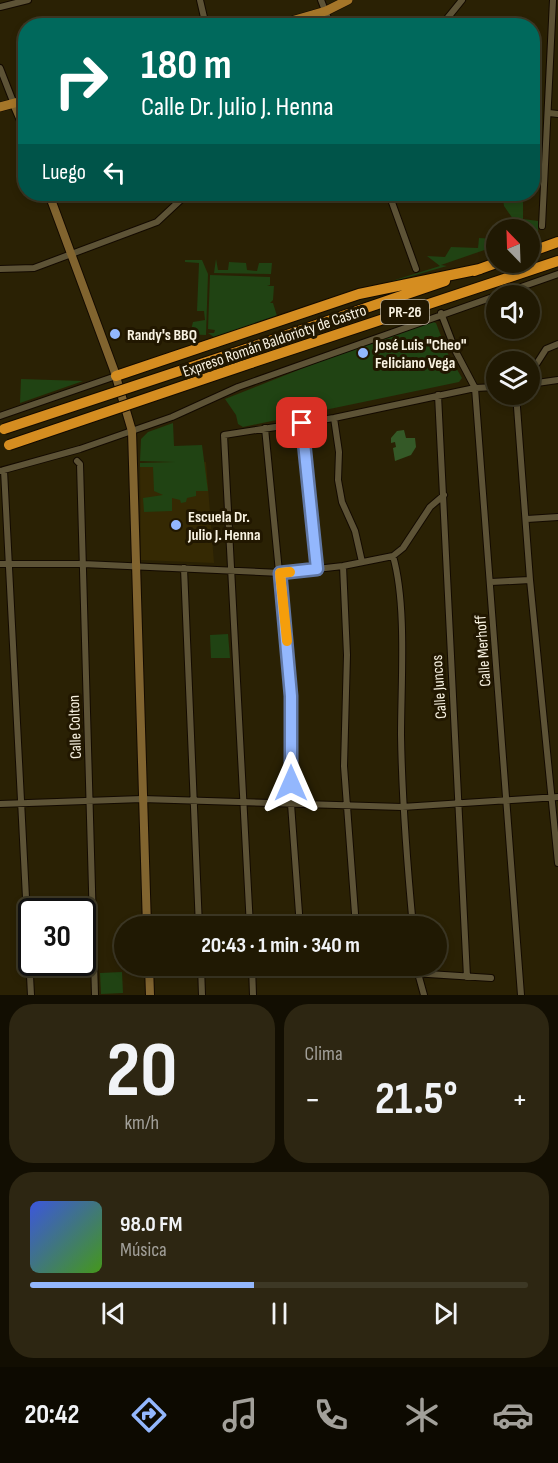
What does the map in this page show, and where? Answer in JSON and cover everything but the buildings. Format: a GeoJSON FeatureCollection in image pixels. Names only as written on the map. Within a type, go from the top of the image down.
{"type":"FeatureCollection","features":[{"type":"Feature","properties":{"kind":"highway"},"geometry":{"type":"LineString","coordinates":[[540,248],[558,242]]}},
{"type":"Feature","properties":{"kind":"highway","name":"Expreso Román Baldorioty de Castro"},"geometry":{"type":"LineString","coordinates":[[5,447],[558,261]]}},
{"type":"Feature","properties":{"kind":"highway","name":"Expreso Román Baldorioty de Castro"},"geometry":{"type":"LineString","coordinates":[[2,429],[486,267]]}},
{"type":"Feature","properties":{"kind":"highway"},"geometry":{"type":"LineString","coordinates":[[116,376],[359,294],[480,269]]}},
{"type":"Feature","properties":{"kind":"main road"},"geometry":{"type":"LineString","coordinates":[[302,18],[326,11],[348,0]]}},
{"type":"Feature","properties":{"kind":"main road"},"geometry":{"type":"LineString","coordinates":[[0,107],[18,103]]}},
{"type":"Feature","properties":{"kind":"street"},"geometry":{"type":"LineString","coordinates":[[0,7],[28,0]]}},
{"type":"Feature","properties":{"kind":"street"},"geometry":{"type":"LineString","coordinates":[[200,0],[204,18]]}},
{"type":"Feature","properties":{"kind":"street"},"geometry":{"type":"LineString","coordinates":[[321,0],[328,18]]}},
{"type":"Feature","properties":{"kind":"street"},"geometry":{"type":"LineString","coordinates":[[447,18],[462,0]]}},
{"type":"Feature","properties":{"kind":"street"},"geometry":{"type":"LineString","coordinates":[[542,226],[553,0]]}},
{"type":"Feature","properties":{"kind":"street"},"geometry":{"type":"LineString","coordinates":[[0,68],[18,113]]}},
{"type":"Feature","properties":{"kind":"street"},"geometry":{"type":"LineString","coordinates":[[549,113],[558,114]]}},
{"type":"Feature","properties":{"kind":"street"},"geometry":{"type":"LineString","coordinates":[[52,201],[116,376],[132,431],[147,916]]}},
{"type":"Feature","properties":{"kind":"street"},"geometry":{"type":"LineString","coordinates":[[0,269],[34,268],[71,255],[157,222],[168,215],[181,201]]}},
{"type":"Feature","properties":{"kind":"street"},"geometry":{"type":"LineString","coordinates":[[392,201],[416,268]]}},
{"type":"Feature","properties":{"kind":"street"},"geometry":{"type":"LineString","coordinates":[[31,995],[11,563],[2,471],[80,449],[172,417],[238,387],[441,313],[558,274]]}},
{"type":"Feature","properties":{"kind":"street","name":"Calle Merhoff"},"geometry":{"type":"LineString","coordinates":[[441,313],[456,352],[475,388],[521,995]]}},
{"type":"Feature","properties":{"kind":"street"},"geometry":{"type":"LineString","coordinates":[[540,358],[546,348],[558,344]]}},
{"type":"Feature","properties":{"kind":"street"},"geometry":{"type":"LineString","coordinates":[[0,416],[116,376]]}},
{"type":"Feature","properties":{"kind":"street"},"geometry":{"type":"LineString","coordinates":[[540,383],[558,380]]}},
{"type":"Feature","properties":{"kind":"street"},"geometry":{"type":"LineString","coordinates":[[249,916],[224,435],[334,418],[438,395],[486,387]]}},
{"type":"Feature","properties":{"kind":"street","name":"Calle Juncos"},"geometry":{"type":"LineString","coordinates":[[438,395],[468,977]]}},
{"type":"Feature","properties":{"kind":"street"},"geometry":{"type":"LineString","coordinates":[[517,405],[530,580],[554,797],[558,863]]}},
{"type":"Feature","properties":{"kind":"street"},"geometry":{"type":"LineString","coordinates":[[334,418],[339,452],[338,480],[342,502],[355,531],[362,562]]}},
{"type":"Feature","properties":{"kind":"street"},"geometry":{"type":"LineString","coordinates":[[302,423],[317,569]]}},
{"type":"Feature","properties":{"kind":"street"},"geometry":{"type":"LineString","coordinates":[[265,428],[291,696],[291,804],[299,916]]}},
{"type":"Feature","properties":{"kind":"street","name":"Calle Colton"},"geometry":{"type":"LineString","coordinates":[[77,461],[80,464],[95,995]]}},
{"type":"Feature","properties":{"kind":"street"},"geometry":{"type":"LineString","coordinates":[[0,564],[83,564],[280,572],[343,566],[393,556],[403,548],[430,507],[444,495]]}},
{"type":"Feature","properties":{"kind":"street"},"geometry":{"type":"LineString","coordinates":[[527,519],[558,517]]}},
{"type":"Feature","properties":{"kind":"street"},"geometry":{"type":"LineString","coordinates":[[393,556],[398,573],[401,648],[402,807],[412,916]]}},
{"type":"Feature","properties":{"kind":"street"},"geometry":{"type":"LineString","coordinates":[[343,566],[347,655],[344,739],[355,916]]}},
{"type":"Feature","properties":{"kind":"street"},"geometry":{"type":"LineString","coordinates":[[184,568],[198,916]]}},
{"type":"Feature","properties":{"kind":"street"},"geometry":{"type":"LineString","coordinates":[[490,582],[530,580]]}},
{"type":"Feature","properties":{"kind":"street"},"geometry":{"type":"LineString","coordinates":[[0,804],[142,799],[402,807],[554,797]]}},
{"type":"Feature","properties":{"kind":"street"},"geometry":{"type":"LineString","coordinates":[[149,976],[150,995]]}},
{"type":"Feature","properties":{"kind":"street"},"geometry":{"type":"LineString","coordinates":[[201,976],[202,995]]}},
{"type":"Feature","properties":{"kind":"street"},"geometry":{"type":"LineString","coordinates":[[252,976],[253,995]]}},
{"type":"Feature","properties":{"kind":"street"},"geometry":{"type":"LineString","coordinates":[[418,976],[424,995]]}},
{"type":"Feature","properties":{"kind":"street"},"geometry":{"type":"LineString","coordinates":[[447,976],[491,978]]}},
{"type":"Feature","properties":{"kind":"shaded area","name":"Escuela Dr. Julio J. Henna"},"geometry":{"type":"Polygon","coordinates":[[[206,462],[214,563],[141,560],[140,463],[206,462]]]}},
{"type":"Feature","properties":{"kind":"green space"},"geometry":{"type":"Polygon","coordinates":[[[503,201],[523,201],[523,219],[513,219],[503,201]]]}},
{"type":"Feature","properties":{"kind":"green space"},"geometry":{"type":"Polygon","coordinates":[[[479,238],[486,238],[486,249],[441,265],[447,266],[363,290],[440,266],[427,256],[445,257],[451,247],[478,248],[479,238]]]}},
{"type":"Feature","properties":{"kind":"green space"},"geometry":{"type":"Polygon","coordinates":[[[216,259],[218,270],[228,270],[229,262],[246,263],[247,270],[257,271],[259,263],[272,263],[271,274],[214,273],[216,259]]]}},
{"type":"Feature","properties":{"kind":"green space"},"geometry":{"type":"Polygon","coordinates":[[[185,260],[202,260],[208,274],[206,335],[178,334],[178,330],[191,330],[193,322],[205,320],[204,311],[197,311],[199,263],[185,262],[185,260]]]}},
{"type":"Feature","properties":{"kind":"green space"},"geometry":{"type":"Polygon","coordinates":[[[210,275],[270,277],[270,285],[267,286],[274,286],[273,300],[270,303],[273,303],[277,316],[214,337],[208,333],[214,333],[215,330],[208,329],[210,275]]]}},
{"type":"Feature","properties":{"kind":"green space"},"geometry":{"type":"Polygon","coordinates":[[[433,322],[436,323],[448,354],[462,378],[459,382],[243,427],[238,424],[236,415],[225,399],[349,350],[433,322]]]}},
{"type":"Feature","properties":{"kind":"green space"},"geometry":{"type":"Polygon","coordinates":[[[21,379],[83,381],[20,403],[21,379]]]}},
{"type":"Feature","properties":{"kind":"green space"},"geometry":{"type":"Polygon","coordinates":[[[173,423],[174,446],[202,445],[208,491],[196,491],[196,496],[187,498],[186,502],[181,503],[180,500],[172,498],[172,511],[144,512],[143,498],[163,495],[154,491],[153,467],[140,467],[140,463],[175,462],[140,461],[141,439],[148,432],[173,423]]]}},
{"type":"Feature","properties":{"kind":"green space"},"geometry":{"type":"Polygon","coordinates":[[[404,430],[406,438],[415,438],[416,447],[411,455],[395,461],[393,448],[396,447],[395,442],[391,443],[391,438],[397,431],[404,430]]]}},
{"type":"Feature","properties":{"kind":"green space"},"geometry":{"type":"Polygon","coordinates":[[[228,634],[230,658],[211,658],[210,635],[228,634]]]}},
{"type":"Feature","properties":{"kind":"green space"},"geometry":{"type":"Polygon","coordinates":[[[114,972],[114,976],[122,976],[123,993],[101,994],[100,973],[114,972]]]}},
{"type":"Feature","properties":{"kind":"slow traffic"},"geometry":{"type":"LineString","coordinates":[[287,641],[280,573],[290,572]]}},
{"type":"Feature","properties":{"kind":"place","name":"Randy's BBQ"},"geometry":{"type":"Point","coordinates":[115,334]}},
{"type":"Feature","properties":{"kind":"place","name":"José Luis \"Cheo\" Feliciano Vega"},"geometry":{"type":"Point","coordinates":[363,353]}},
{"type":"Feature","properties":{"kind":"place","name":"Escuela Dr. Julio J. Henna"},"geometry":{"type":"Point","coordinates":[176,525]}},
{"type":"Feature","properties":{"kind":"route"},"geometry":{"type":"LineString","coordinates":[[291,783],[291,696],[280,573],[317,569],[302,423]]}}]}
